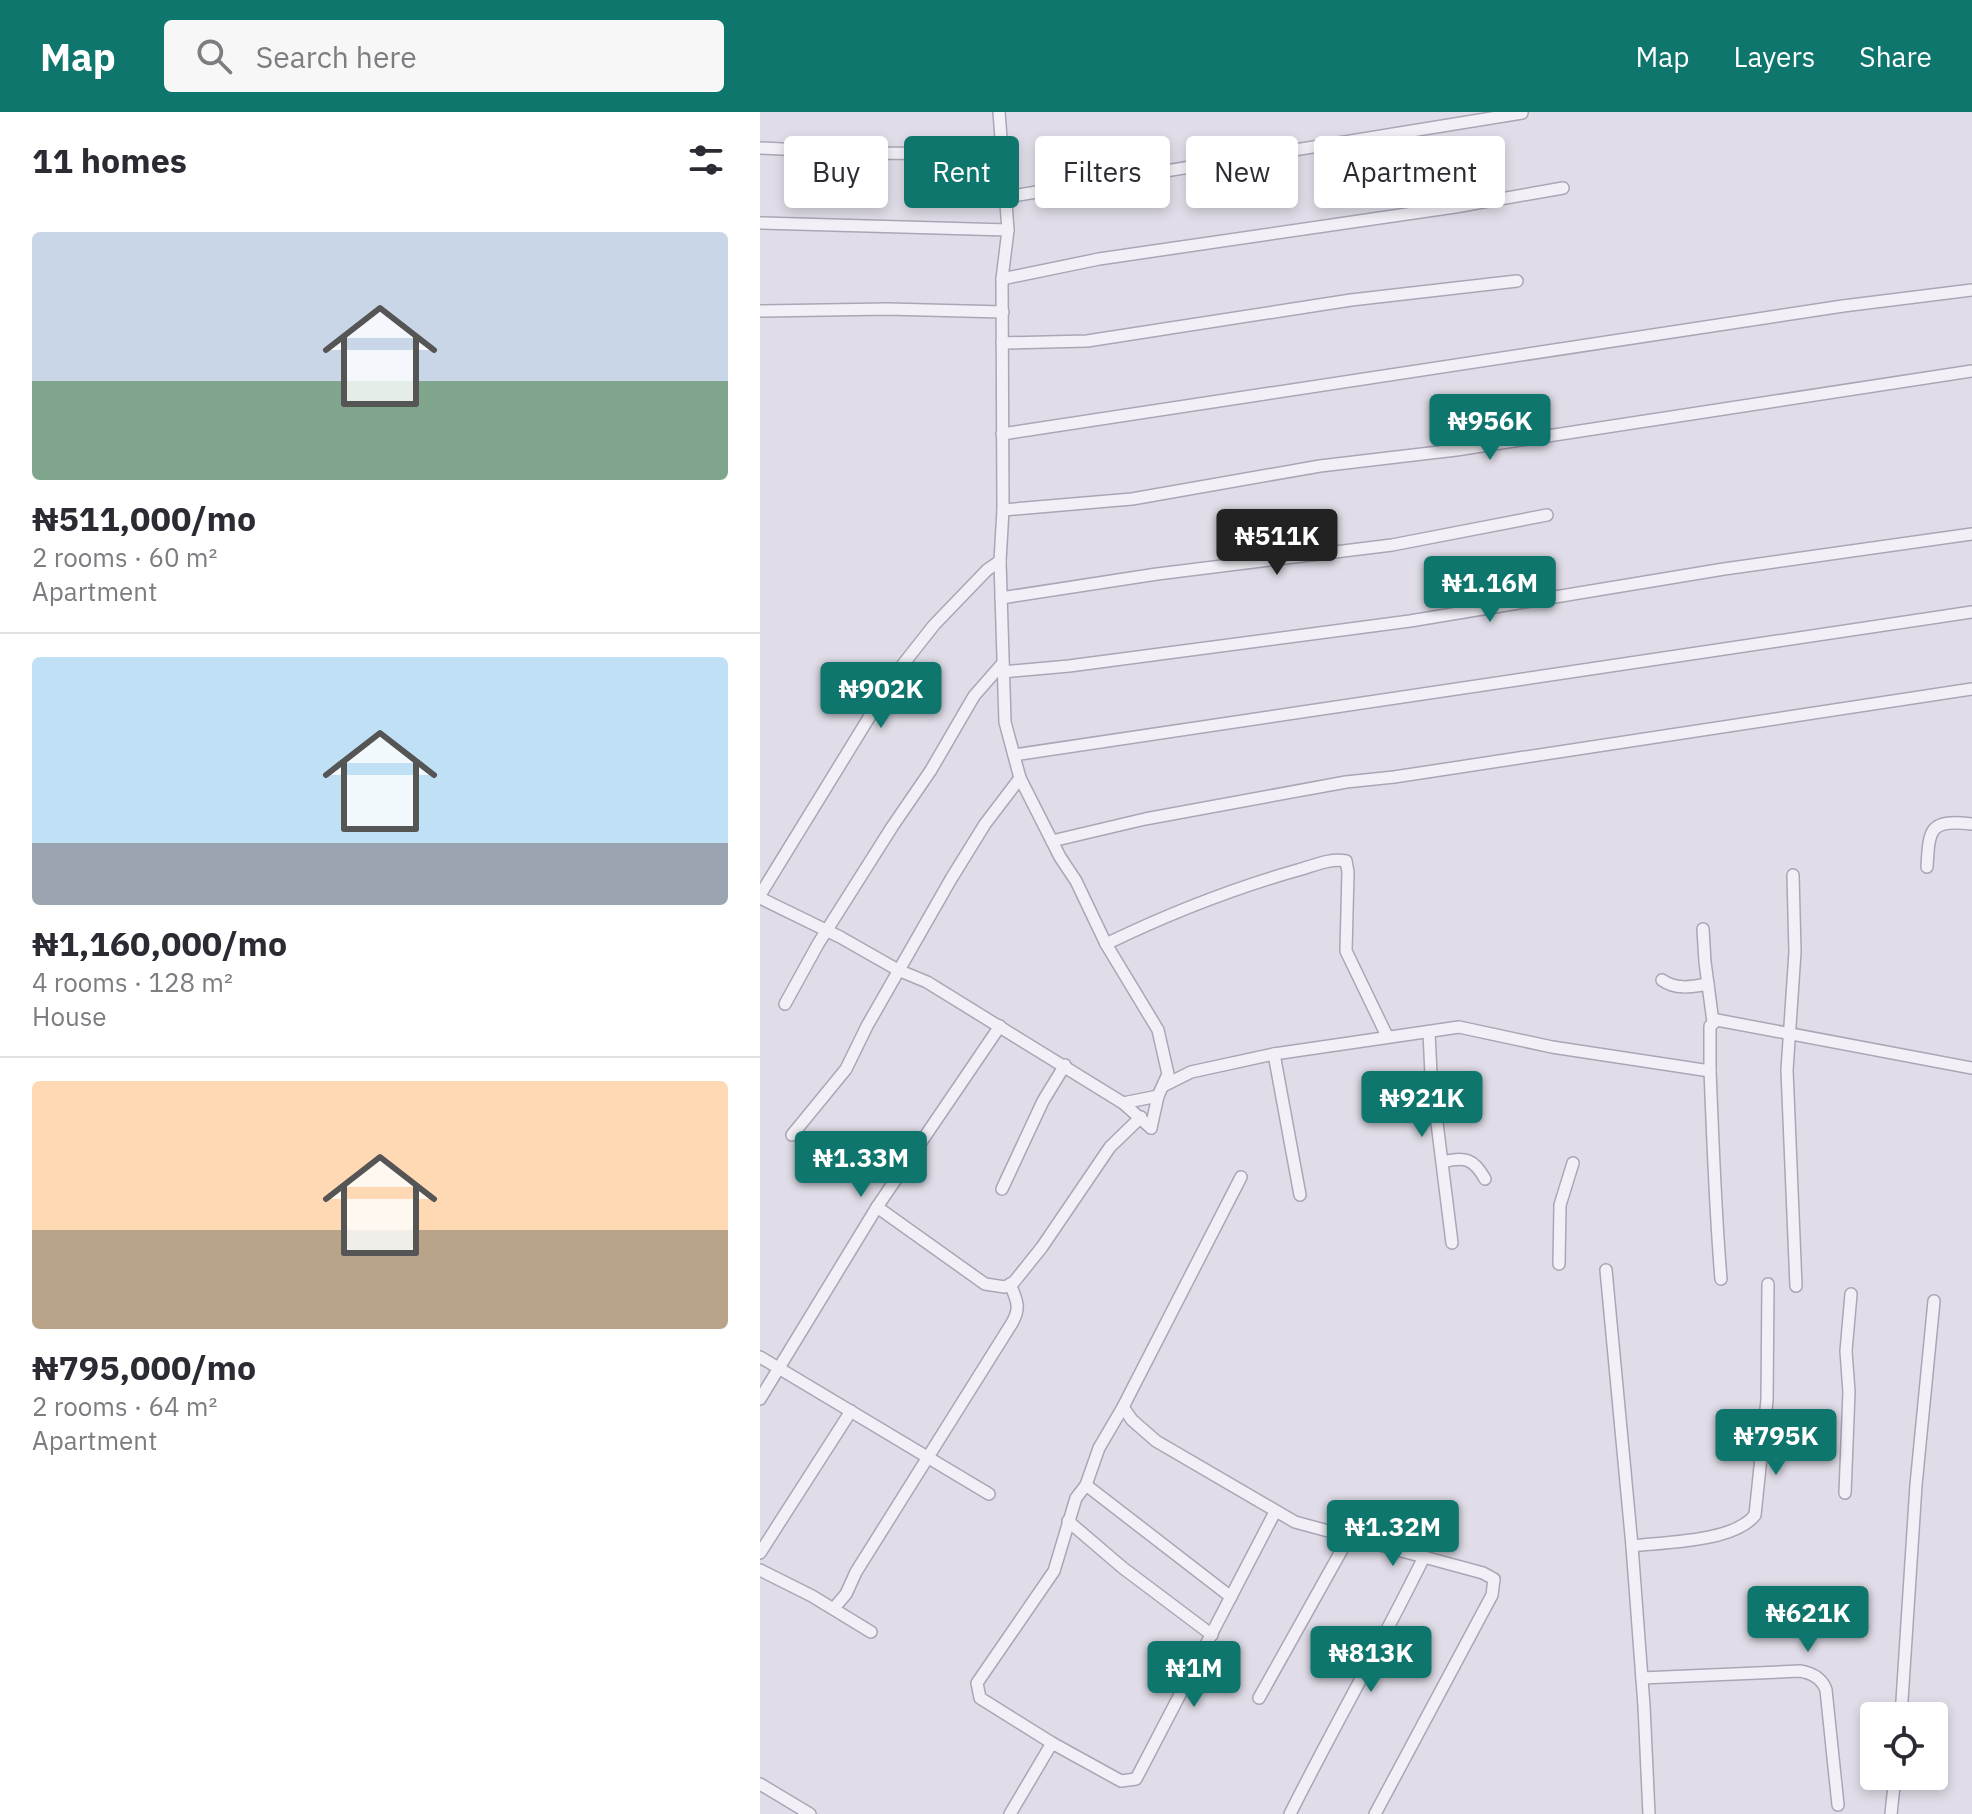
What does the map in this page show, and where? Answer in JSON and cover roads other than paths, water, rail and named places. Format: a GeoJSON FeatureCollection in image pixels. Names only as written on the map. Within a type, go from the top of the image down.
{"type":"FeatureCollection","features":[{"type":"Feature","properties":{"kind":"street"},"geometry":{"type":"LineString","coordinates":[[999,112],[1001,136]]}},
{"type":"Feature","properties":{"kind":"street"},"geometry":{"type":"LineString","coordinates":[[1019,195],[1522,113]]}},
{"type":"Feature","properties":{"kind":"street"},"geometry":{"type":"LineString","coordinates":[[760,148],[904,153]]}},
{"type":"Feature","properties":{"kind":"street"},"geometry":{"type":"LineString","coordinates":[[1002,279],[1099,259],[1455,207],[1563,188]]}},
{"type":"Feature","properties":{"kind":"street"},"geometry":{"type":"LineString","coordinates":[[1000,561],[987,570],[934,625],[897,672],[760,897],[898,970],[927,982],[1065,1065],[1123,1103],[1151,1128],[1168,1074],[1158,1030],[1106,944],[1020,778],[1003,708],[1000,561],[1003,510],[1002,279],[1008,230],[1007,208]]}},
{"type":"Feature","properties":{"kind":"street"},"geometry":{"type":"LineString","coordinates":[[760,223],[1008,230]]}},
{"type":"Feature","properties":{"kind":"street"},"geometry":{"type":"LineString","coordinates":[[1002,343],[1087,341],[1351,300],[1517,281]]}},
{"type":"Feature","properties":{"kind":"street"},"geometry":{"type":"LineString","coordinates":[[1002,434],[1813,310],[1972,290]]}},
{"type":"Feature","properties":{"kind":"street"},"geometry":{"type":"LineString","coordinates":[[760,311],[888,309],[1003,312]]}},
{"type":"Feature","properties":{"kind":"street"},"geometry":{"type":"LineString","coordinates":[[1003,510],[1132,499],[1320,466],[1456,450],[1972,371]]}},
{"type":"Feature","properties":{"kind":"street"},"geometry":{"type":"LineString","coordinates":[[1001,598],[1157,574],[1392,545],[1547,515]]}},
{"type":"Feature","properties":{"kind":"street"},"geometry":{"type":"LineString","coordinates":[[785,1004],[974,696],[1002,668],[1069,666],[1410,621],[1709,571],[1972,534]]}},
{"type":"Feature","properties":{"kind":"street"},"geometry":{"type":"LineString","coordinates":[[1014,755],[1972,612]]}},
{"type":"Feature","properties":{"kind":"street"},"geometry":{"type":"LineString","coordinates":[[1052,841],[1145,819],[1346,782],[1972,689]]}},
{"type":"Feature","properties":{"kind":"street"},"geometry":{"type":"LineString","coordinates":[[792,1135],[846,1069],[898,970],[985,824],[1020,778]]}},
{"type":"Feature","properties":{"kind":"street"},"geometry":{"type":"LineString","coordinates":[[1927,867],[1929,836],[1934,827],[1942,822],[1972,824]]}},
{"type":"Feature","properties":{"kind":"street"},"geometry":{"type":"LineString","coordinates":[[1106,944],[1167,915],[1258,882],[1327,861],[1346,861],[1346,951],[1387,1036]]}},
{"type":"Feature","properties":{"kind":"street"},"geometry":{"type":"LineString","coordinates":[[1793,875],[1795,952],[1787,1070],[1796,1286]]}},
{"type":"Feature","properties":{"kind":"street"},"geometry":{"type":"LineString","coordinates":[[1703,929],[1713,1022],[1710,1026],[1712,1149],[1721,1279]]}},
{"type":"Feature","properties":{"kind":"street"},"geometry":{"type":"LineString","coordinates":[[1662,980],[1670,986],[1680,987],[1708,984]]}},
{"type":"Feature","properties":{"kind":"street"},"geometry":{"type":"LineString","coordinates":[[1713,1022],[1788,1032],[1834,1044],[1972,1068]]}},
{"type":"Feature","properties":{"kind":"street"},"geometry":{"type":"LineString","coordinates":[[760,1399],[877,1207],[1000,1026]]}},
{"type":"Feature","properties":{"kind":"street"},"geometry":{"type":"LineString","coordinates":[[1123,1103],[1161,1091],[1191,1072],[1274,1054],[1459,1027],[1552,1047],[1710,1071]]}},
{"type":"Feature","properties":{"kind":"street"},"geometry":{"type":"LineString","coordinates":[[1429,1032],[1452,1243]]}},
{"type":"Feature","properties":{"kind":"street"},"geometry":{"type":"LineString","coordinates":[[1274,1054],[1300,1195]]}},
{"type":"Feature","properties":{"kind":"street"},"geometry":{"type":"LineString","coordinates":[[1002,1189],[1043,1101],[1065,1065]]}},
{"type":"Feature","properties":{"kind":"street"},"geometry":{"type":"LineString","coordinates":[[1165,1068],[1191,1072]]}},
{"type":"Feature","properties":{"kind":"street"},"geometry":{"type":"LineString","coordinates":[[877,1207],[985,1284],[995,1287],[1010,1284],[1042,1247],[1110,1147],[1141,1117]]}},
{"type":"Feature","properties":{"kind":"street"},"geometry":{"type":"LineString","coordinates":[[1443,1162],[1458,1158],[1467,1160],[1485,1179]]}},
{"type":"Feature","properties":{"kind":"street"},"geometry":{"type":"LineString","coordinates":[[1559,1264],[1560,1205],[1573,1163]]}},
{"type":"Feature","properties":{"kind":"street"},"geometry":{"type":"LineString","coordinates":[[1241,1177],[1099,1448],[1086,1485],[1076,1498],[1054,1571],[977,1683],[980,1698],[1121,1781],[1136,1779],[1275,1512]]}},
{"type":"Feature","properties":{"kind":"street"},"geometry":{"type":"LineString","coordinates":[[1606,1270],[1632,1546],[1649,1814]]}},
{"type":"Feature","properties":{"kind":"street"},"geometry":{"type":"LineString","coordinates":[[834,1608],[846,1594],[856,1572],[1019,1310],[1010,1284]]}},
{"type":"Feature","properties":{"kind":"street"},"geometry":{"type":"LineString","coordinates":[[1632,1546],[1726,1533],[1748,1524],[1755,1515],[1767,1400],[1768,1284]]}},
{"type":"Feature","properties":{"kind":"street"},"geometry":{"type":"LineString","coordinates":[[1845,1493],[1849,1392],[1846,1351],[1851,1294]]}},
{"type":"Feature","properties":{"kind":"street"},"geometry":{"type":"LineString","coordinates":[[1902,1702],[1915,1497],[1934,1301]]}},
{"type":"Feature","properties":{"kind":"street"},"geometry":{"type":"LineString","coordinates":[[760,1357],[989,1494]]}},
{"type":"Feature","properties":{"kind":"street"},"geometry":{"type":"LineString","coordinates":[[1123,1407],[1132,1420],[1156,1441],[1295,1522],[1491,1576],[1495,1585],[1375,1814]]}},
{"type":"Feature","properties":{"kind":"street"},"geometry":{"type":"LineString","coordinates":[[760,1553],[851,1411]]}},
{"type":"Feature","properties":{"kind":"street"},"geometry":{"type":"LineString","coordinates":[[1086,1485],[1231,1597]]}},
{"type":"Feature","properties":{"kind":"street"},"geometry":{"type":"LineString","coordinates":[[1068,1521],[1123,1568],[1212,1635]]}},
{"type":"Feature","properties":{"kind":"street"},"geometry":{"type":"LineString","coordinates":[[1259,1698],[1349,1537]]}},
{"type":"Feature","properties":{"kind":"street"},"geometry":{"type":"LineString","coordinates":[[1290,1814],[1423,1559]]}},
{"type":"Feature","properties":{"kind":"street"},"geometry":{"type":"LineString","coordinates":[[760,1570],[834,1608],[871,1632]]}},
{"type":"Feature","properties":{"kind":"street"},"geometry":{"type":"LineString","coordinates":[[1642,1678],[1800,1671],[1820,1679],[1826,1690],[1838,1805]]}},
{"type":"Feature","properties":{"kind":"street"},"geometry":{"type":"LineString","coordinates":[[1010,1814],[1052,1743]]}},
{"type":"Feature","properties":{"kind":"street"},"geometry":{"type":"LineString","coordinates":[[760,1784],[810,1814]]}},
{"type":"Feature","properties":{"kind":"street"},"geometry":{"type":"LineString","coordinates":[[1891,1814],[1894,1790]]}}]}
